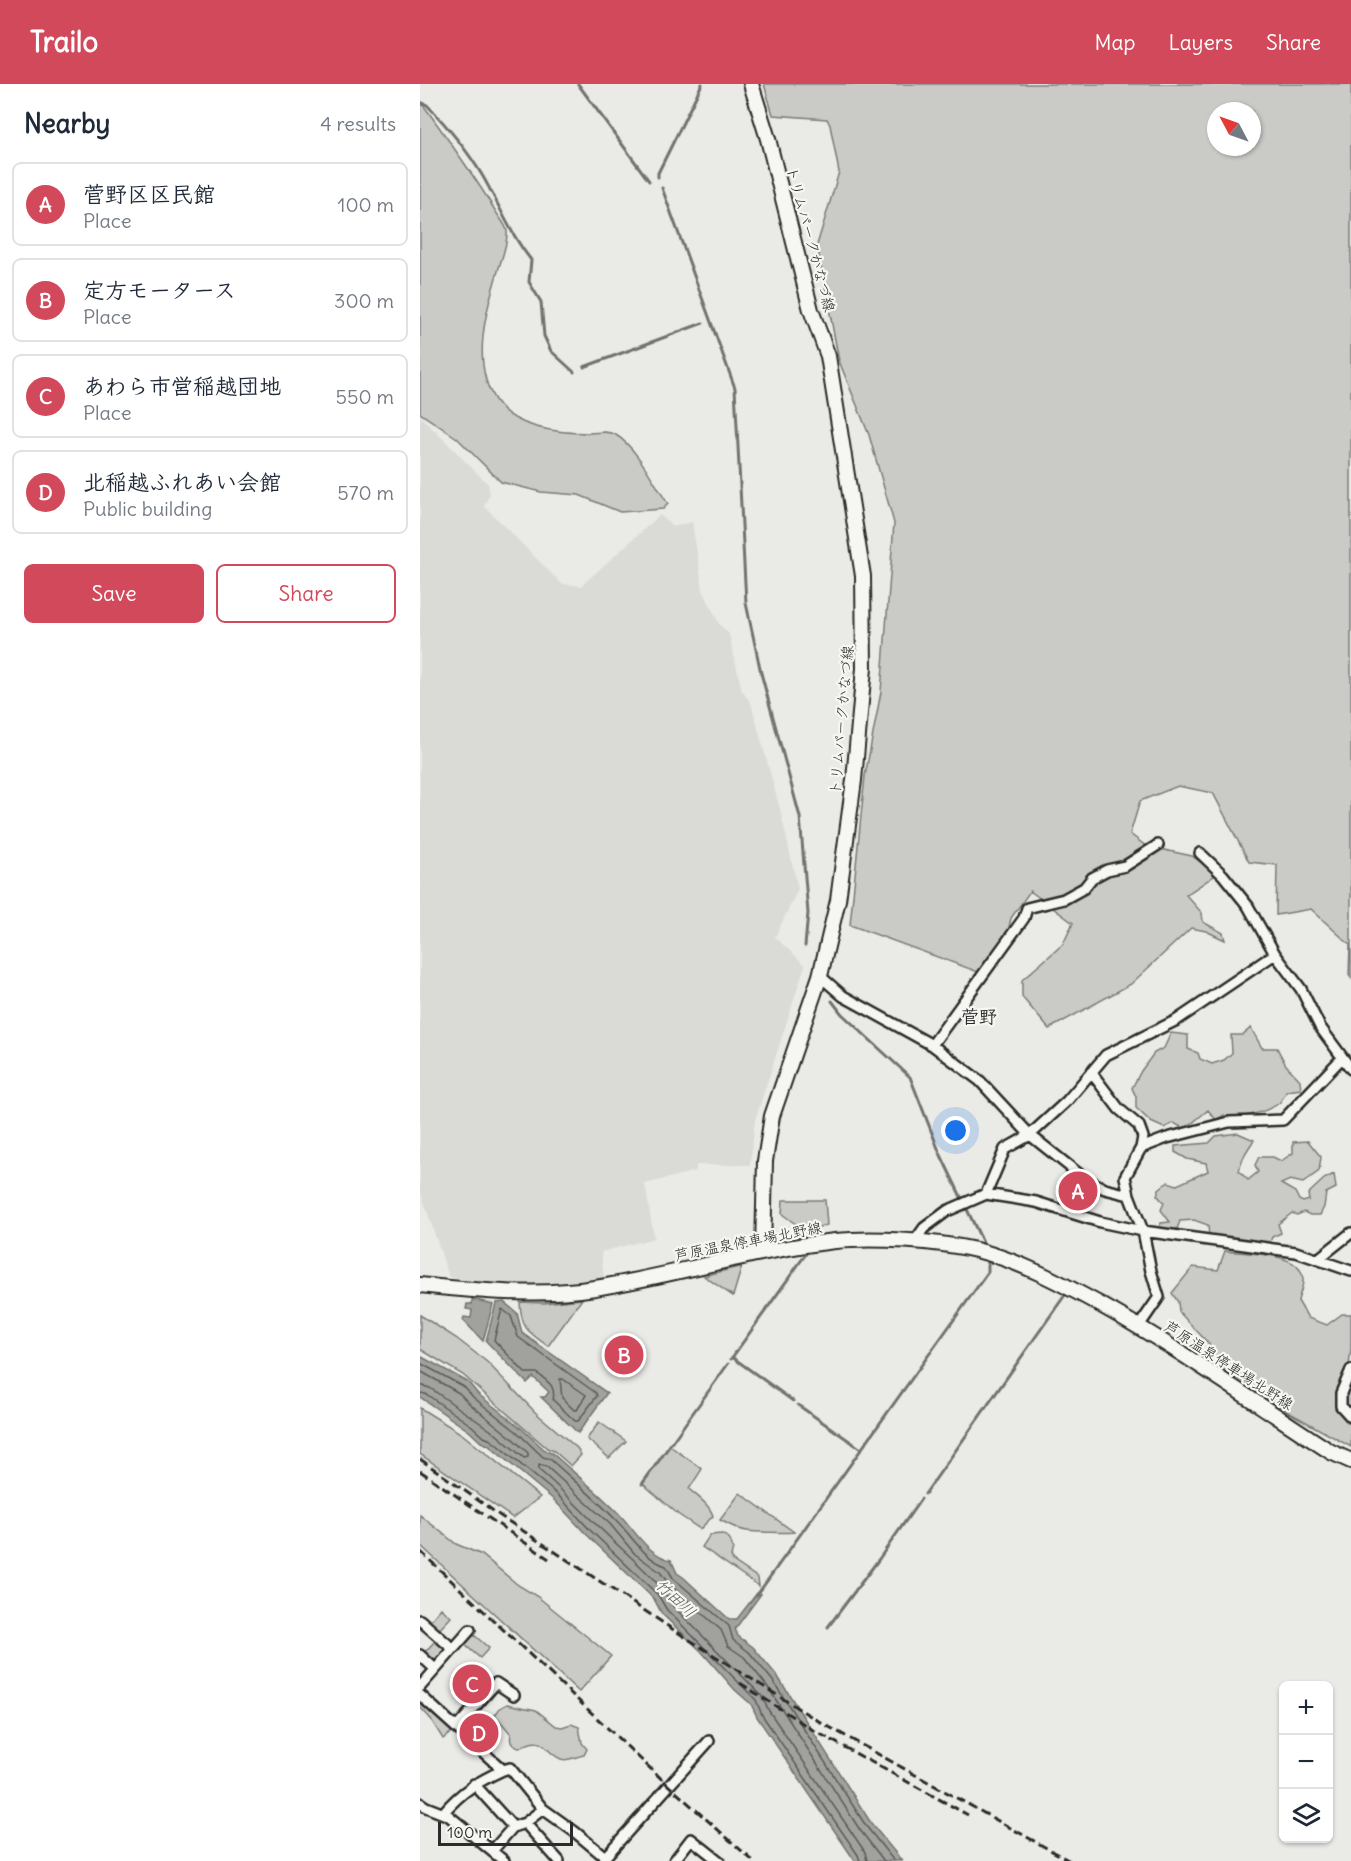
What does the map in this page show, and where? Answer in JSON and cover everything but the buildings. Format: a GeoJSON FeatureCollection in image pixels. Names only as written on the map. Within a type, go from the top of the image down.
{"type":"FeatureCollection","features":[{"type":"Feature","properties":{"kind":"main road","name":"トリムパークかなづ線"},"geometry":{"type":"LineString","coordinates":[[751,84],[768,139],[811,310],[828,356],[863,576],[864,668],[854,780],[838,900],[820,976],[772,1116],[765,1161],[763,1252]]}},
{"type":"Feature","properties":{"kind":"main road","name":"芦原温泉停車場北野線"},"geometry":{"type":"LineString","coordinates":[[420,1285],[530,1292],[593,1288],[763,1252],[838,1241],[914,1242],[975,1250],[1014,1262],[1058,1281],[1139,1326],[1331,1452],[1351,1461]]}},
{"type":"Feature","properties":{"kind":"street"},"geometry":{"type":"LineString","coordinates":[[932,1045],[1024,918],[1028,908],[1064,899],[1084,888],[1092,878],[1107,870],[1125,866],[1158,845]]}},
{"type":"Feature","properties":{"kind":"street"},"geometry":{"type":"LineString","coordinates":[[1200,853],[1223,875],[1248,906],[1275,954],[1301,989],[1320,1027],[1351,1069]]}},
{"type":"Feature","properties":{"kind":"street"},"geometry":{"type":"LineString","coordinates":[[986,1194],[1005,1149],[1030,1135],[1067,1101],[1106,1055],[1177,1020],[1275,954]]}},
{"type":"Feature","properties":{"kind":"street"},"geometry":{"type":"LineString","coordinates":[[820,976],[843,996],[932,1045],[980,1081],[1030,1135],[1084,1178],[1105,1189],[1129,1196]]}},
{"type":"Feature","properties":{"kind":"street"},"geometry":{"type":"LineString","coordinates":[[1141,1148],[1167,1138],[1229,1122],[1283,1120],[1342,1058]]}},
{"type":"Feature","properties":{"kind":"street"},"geometry":{"type":"LineString","coordinates":[[1091,1072],[1119,1109],[1139,1126],[1143,1137],[1141,1148],[1125,1177],[1129,1196],[1143,1231],[1159,1297],[1139,1326]]}},
{"type":"Feature","properties":{"kind":"street"},"geometry":{"type":"LineString","coordinates":[[914,1242],[924,1228],[947,1211],[986,1194],[1036,1202],[1100,1222],[1143,1231],[1296,1252],[1351,1271]]}},
{"type":"Feature","properties":{"kind":"street"},"geometry":{"type":"LineString","coordinates":[[1318,1259],[1351,1233]]}},
{"type":"Feature","properties":{"kind":"street"},"geometry":{"type":"LineString","coordinates":[[1351,1370],[1341,1393],[1341,1406],[1351,1417]]}},
{"type":"Feature","properties":{"kind":"street"},"geometry":{"type":"LineString","coordinates":[[420,1620],[453,1649]]}},
{"type":"Feature","properties":{"kind":"street"},"geometry":{"type":"LineString","coordinates":[[420,1687],[470,1630]]}},
{"type":"Feature","properties":{"kind":"street"},"geometry":{"type":"LineString","coordinates":[[420,1655],[435,1669]]}},
{"type":"Feature","properties":{"kind":"street"},"geometry":{"type":"LineString","coordinates":[[457,1727],[496,1683],[514,1695]]}},
{"type":"Feature","properties":{"kind":"street"},"geometry":{"type":"LineString","coordinates":[[420,1695],[503,1770]]}},
{"type":"Feature","properties":{"kind":"street"},"geometry":{"type":"LineString","coordinates":[[443,1813],[458,1796],[474,1784],[510,1768],[543,1809],[575,1832],[606,1860],[708,1741]]}},
{"type":"Feature","properties":{"kind":"street"},"geometry":{"type":"LineString","coordinates":[[474,1784],[513,1827]]}},
{"type":"Feature","properties":{"kind":"street"},"geometry":{"type":"LineString","coordinates":[[420,1803],[449,1816],[496,1857],[513,1827],[525,1823],[543,1809]]}},
{"type":"Feature","properties":{"kind":"street"},"geometry":{"type":"LineString","coordinates":[[525,1823],[559,1861]]}},
{"type":"Feature","properties":{"kind":"street"},"geometry":{"type":"LineString","coordinates":[[674,1861],[691,1839],[719,1861]]}},
{"type":"Feature","properties":{"kind":"shaded area"},"geometry":{"type":"Polygon","coordinates":[[[764,84],[1351,84],[1351,978],[1349,975],[1350,945],[1311,909],[1276,915],[1277,865],[1249,862],[1213,793],[1178,786],[1140,801],[1130,834],[1146,846],[1192,856],[1217,874],[1186,895],[1202,913],[1203,922],[1223,933],[1225,940],[1206,931],[1191,928],[1131,984],[1049,1029],[1022,997],[1022,980],[1063,944],[1073,923],[1030,891],[1011,918],[1002,959],[981,973],[850,925],[865,776],[881,692],[894,523],[869,435],[839,361],[817,245],[839,172],[827,119],[773,115],[764,84]]]}},
{"type":"Feature","properties":{"kind":"shaded area"},"geometry":{"type":"Polygon","coordinates":[[[420,105],[424,106],[461,158],[507,231],[505,247],[485,319],[483,336],[484,370],[495,400],[513,417],[537,427],[564,432],[613,433],[631,448],[651,476],[668,504],[663,509],[620,512],[579,495],[541,492],[501,482],[457,438],[420,413],[420,105]]]}},
{"type":"Feature","properties":{"kind":"shaded area"},"geometry":{"type":"Polygon","coordinates":[[[420,416],[488,484],[490,494],[484,506],[562,584],[581,586],[660,515],[673,527],[692,522],[703,590],[719,624],[729,634],[742,691],[751,703],[780,809],[798,889],[775,937],[805,965],[755,1120],[750,1165],[696,1165],[696,1171],[645,1184],[654,1238],[601,1252],[604,1279],[530,1284],[479,1282],[449,1277],[420,1190],[420,416]]]}},
{"type":"Feature","properties":{"kind":"shaded area"},"geometry":{"type":"Polygon","coordinates":[[[1251,1028],[1262,1048],[1277,1048],[1286,1065],[1300,1080],[1301,1089],[1287,1091],[1280,1102],[1274,1106],[1247,1115],[1227,1119],[1224,1115],[1216,1120],[1208,1110],[1185,1129],[1174,1123],[1164,1128],[1151,1122],[1136,1108],[1136,1097],[1132,1088],[1154,1053],[1164,1048],[1171,1033],[1188,1035],[1188,1049],[1198,1053],[1200,1059],[1212,1064],[1224,1060],[1232,1053],[1231,1035],[1242,1035],[1251,1028]]]}},
{"type":"Feature","properties":{"kind":"shaded area"},"geometry":{"type":"Polygon","coordinates":[[[1238,1133],[1254,1140],[1239,1171],[1248,1180],[1258,1172],[1255,1165],[1259,1157],[1273,1157],[1281,1161],[1293,1153],[1293,1142],[1308,1141],[1321,1157],[1319,1171],[1303,1183],[1290,1180],[1281,1184],[1295,1192],[1299,1200],[1303,1202],[1309,1200],[1308,1194],[1324,1179],[1334,1174],[1336,1188],[1326,1193],[1320,1215],[1310,1215],[1304,1212],[1297,1215],[1292,1213],[1278,1224],[1281,1233],[1272,1237],[1269,1245],[1209,1237],[1208,1225],[1194,1220],[1180,1221],[1177,1229],[1170,1231],[1159,1227],[1161,1223],[1170,1222],[1161,1210],[1164,1203],[1157,1195],[1159,1189],[1168,1182],[1177,1185],[1208,1171],[1206,1163],[1187,1159],[1175,1152],[1175,1146],[1209,1143],[1216,1136],[1238,1133]]]}},
{"type":"Feature","properties":{"kind":"shaded area"},"geometry":{"type":"Polygon","coordinates":[[[783,1200],[825,1200],[827,1225],[805,1231],[782,1214],[783,1200]]]}},
{"type":"Feature","properties":{"kind":"shaded area"},"geometry":{"type":"Polygon","coordinates":[[[1225,1251],[1271,1256],[1293,1263],[1300,1270],[1303,1279],[1298,1301],[1308,1318],[1327,1325],[1342,1314],[1351,1314],[1348,1376],[1351,1378],[1351,1447],[1290,1413],[1210,1359],[1209,1344],[1179,1312],[1178,1302],[1172,1293],[1193,1267],[1218,1270],[1225,1251]]]}},
{"type":"Feature","properties":{"kind":"shaded area"},"geometry":{"type":"Polygon","coordinates":[[[742,1266],[733,1296],[704,1276],[742,1266]]]}},
{"type":"Feature","properties":{"kind":"shaded area"},"geometry":{"type":"Polygon","coordinates":[[[582,1299],[548,1346],[531,1333],[524,1324],[520,1302],[544,1303],[582,1299]]]}},
{"type":"Feature","properties":{"kind":"shaded area"},"geometry":{"type":"Polygon","coordinates":[[[420,1315],[456,1338],[487,1362],[536,1413],[577,1448],[581,1455],[571,1466],[463,1375],[420,1349],[420,1315]]]}},
{"type":"Feature","properties":{"kind":"shaded area"},"geometry":{"type":"Polygon","coordinates":[[[420,1408],[462,1434],[540,1497],[513,1518],[420,1454],[420,1408]]]}},
{"type":"Feature","properties":{"kind":"shaded area"},"geometry":{"type":"Polygon","coordinates":[[[599,1422],[626,1441],[609,1458],[587,1439],[599,1422]]]}},
{"type":"Feature","properties":{"kind":"shaded area"},"geometry":{"type":"Polygon","coordinates":[[[670,1446],[702,1469],[689,1489],[706,1505],[713,1516],[700,1529],[679,1515],[643,1484],[670,1446]]]}},
{"type":"Feature","properties":{"kind":"shaded area"},"geometry":{"type":"Polygon","coordinates":[[[740,1493],[794,1532],[747,1531],[720,1520],[740,1493]]]}},
{"type":"Feature","properties":{"kind":"shaded area"},"geometry":{"type":"Polygon","coordinates":[[[420,1515],[456,1544],[482,1555],[611,1656],[579,1692],[420,1545],[420,1515]]]}},
{"type":"Feature","properties":{"kind":"shaded area"},"geometry":{"type":"Polygon","coordinates":[[[722,1534],[729,1538],[733,1548],[731,1556],[733,1561],[758,1578],[759,1586],[702,1547],[710,1535],[722,1534]]]}},
{"type":"Feature","properties":{"kind":"shaded area"},"geometry":{"type":"Polygon","coordinates":[[[441,1608],[451,1617],[438,1631],[429,1622],[441,1608]]]}},
{"type":"Feature","properties":{"kind":"shaded area"},"geometry":{"type":"Polygon","coordinates":[[[474,1635],[489,1648],[480,1658],[465,1645],[474,1635]]]}},
{"type":"Feature","properties":{"kind":"shaded area"},"geometry":{"type":"Polygon","coordinates":[[[436,1640],[447,1650],[434,1664],[423,1654],[436,1640]]]}},
{"type":"Feature","properties":{"kind":"shaded area"},"geometry":{"type":"Polygon","coordinates":[[[423,1704],[453,1731],[443,1739],[420,1707],[423,1704]]]}},
{"type":"Feature","properties":{"kind":"shaded area"},"geometry":{"type":"Polygon","coordinates":[[[507,1704],[536,1710],[556,1726],[571,1724],[579,1727],[582,1743],[587,1749],[584,1755],[563,1760],[539,1743],[534,1742],[519,1748],[515,1746],[511,1742],[511,1734],[495,1715],[507,1704]]]}},
{"type":"Feature","properties":{"kind":"water"},"geometry":{"type":"Polygon","coordinates":[[[472,1299],[493,1304],[483,1341],[463,1320],[464,1317],[471,1318],[472,1310],[466,1309],[467,1304],[472,1304],[472,1299]]]}},
{"type":"Feature","properties":{"kind":"water"},"geometry":{"type":"Polygon","coordinates":[[[504,1302],[517,1313],[522,1333],[607,1393],[578,1433],[541,1397],[545,1397],[549,1392],[533,1377],[527,1383],[486,1341],[496,1303],[504,1302]]]}},
{"type":"Feature","properties":{"kind":"water","name":"竹田川"},"geometry":{"type":"Polygon","coordinates":[[[420,1356],[468,1382],[478,1394],[547,1452],[552,1453],[612,1507],[649,1548],[671,1560],[677,1573],[729,1619],[737,1619],[757,1593],[761,1594],[735,1629],[738,1636],[753,1647],[778,1677],[871,1823],[902,1861],[855,1861],[757,1717],[751,1704],[662,1614],[654,1599],[554,1500],[488,1445],[420,1397],[420,1356]]]}},
{"type":"Feature","properties":{"kind":"waterway"},"geometry":{"type":"LineString","coordinates":[[578,84],[649,181]]}},
{"type":"Feature","properties":{"kind":"waterway"},"geometry":{"type":"LineString","coordinates":[[658,177],[702,84]]}},
{"type":"Feature","properties":{"kind":"waterway"},"geometry":{"type":"LineString","coordinates":[[420,102],[435,113],[470,157],[517,240],[531,260],[529,282],[541,302],[544,336],[551,351],[574,372]]}},
{"type":"Feature","properties":{"kind":"waterway"},"geometry":{"type":"LineString","coordinates":[[662,188],[735,388],[746,603],[761,673],[800,817],[808,913],[805,946]]}},
{"type":"Feature","properties":{"kind":"waterway"},"geometry":{"type":"LineString","coordinates":[[584,367],[703,323]]}},
{"type":"Feature","properties":{"kind":"waterway"},"geometry":{"type":"LineString","coordinates":[[832,1001],[842,1014],[910,1077],[939,1151],[985,1247]]}},
{"type":"Feature","properties":{"kind":"waterway"},"geometry":{"type":"LineString","coordinates":[[845,1247],[877,1246]]}},
{"type":"Feature","properties":{"kind":"waterway"},"geometry":{"type":"LineString","coordinates":[[731,1359],[808,1251],[812,1251]]}},
{"type":"Feature","properties":{"kind":"waterway"},"geometry":{"type":"LineString","coordinates":[[757,1595],[988,1272],[988,1258]]}},
{"type":"Feature","properties":{"kind":"waterway"},"geometry":{"type":"LineString","coordinates":[[925,1494],[1065,1295]]}},
{"type":"Feature","properties":{"kind":"waterway"},"geometry":{"type":"LineString","coordinates":[[732,1357],[793,1401]]}},
{"type":"Feature","properties":{"kind":"waterway"},"geometry":{"type":"LineString","coordinates":[[642,1484],[728,1364]]}},
{"type":"Feature","properties":{"kind":"waterway"},"geometry":{"type":"LineString","coordinates":[[798,1405],[861,1449]]}},
{"type":"Feature","properties":{"kind":"waterway"},"geometry":{"type":"LineString","coordinates":[[828,1627],[921,1499]]}},
{"type":"Feature","properties":{"kind":"railway"},"geometry":{"type":"LineString","coordinates":[[420,1459],[499,1515],[815,1719],[1070,1861]]}},
{"type":"Feature","properties":{"kind":"railway"},"geometry":{"type":"LineString","coordinates":[[420,1471],[549,1559]]}},
{"type":"Feature","properties":{"kind":"railway"},"geometry":{"type":"LineString","coordinates":[[420,1551],[669,1786],[753,1861]]}},
{"type":"Feature","properties":{"kind":"railway"},"geometry":{"type":"LineString","coordinates":[[740,1683],[813,1730],[968,1815]]}},
{"type":"Feature","properties":{"kind":"place","name":"菅野区区民館"},"geometry":{"type":"Point","coordinates":[1078,1191]}},
{"type":"Feature","properties":{"kind":"place","name":"定方モータース"},"geometry":{"type":"Point","coordinates":[624,1355]}},
{"type":"Feature","properties":{"kind":"place","name":"あわら市営稲越団地"},"geometry":{"type":"Point","coordinates":[472,1684]}},
{"type":"Feature","properties":{"kind":"place","name":"北稲越ふれあい会館"},"geometry":{"type":"Point","coordinates":[479,1733]}},
{"type":"Feature","properties":{"kind":"district","name":"菅野"},"geometry":{"type":"Point","coordinates":[979,1016]}}]}
